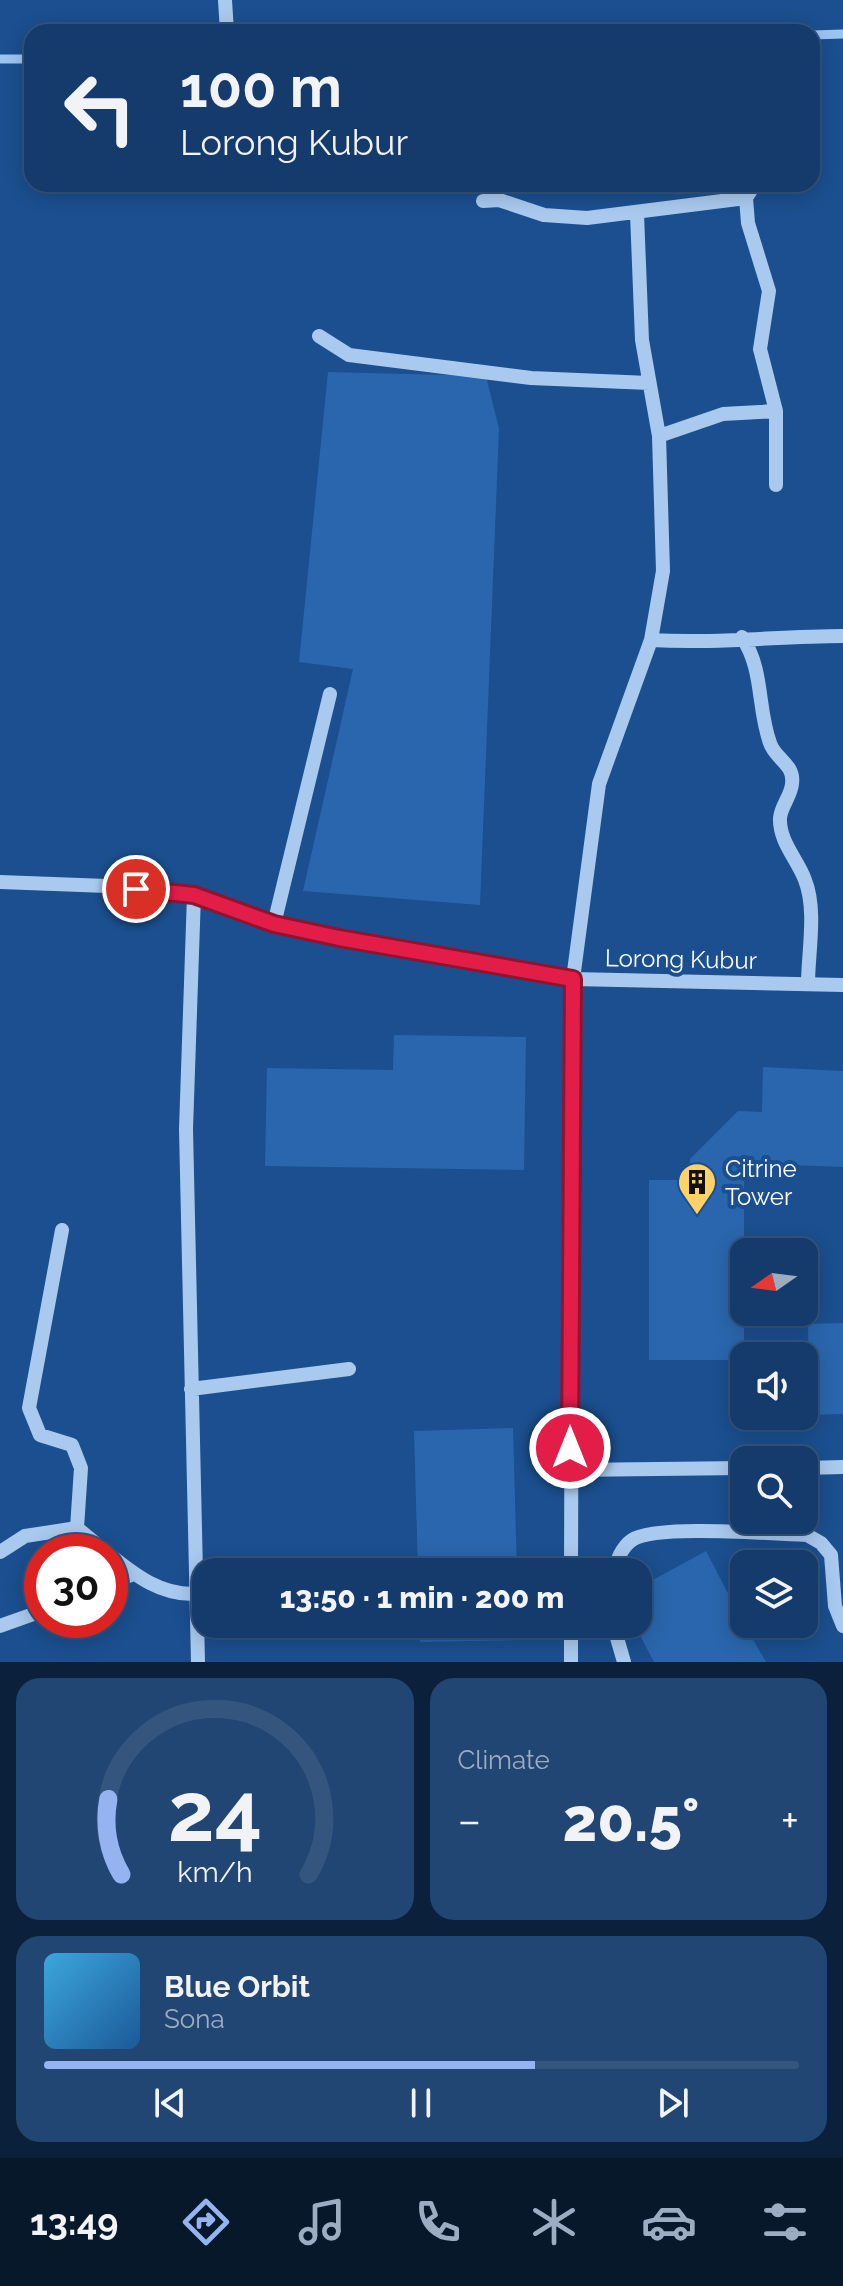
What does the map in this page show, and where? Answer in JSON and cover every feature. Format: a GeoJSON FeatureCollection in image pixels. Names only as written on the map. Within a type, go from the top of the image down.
{"type":"FeatureCollection","features":[{"type":"Feature","properties":{"kind":"street"},"geometry":{"type":"LineString","coordinates":[[225,0],[226,24]]}},
{"type":"Feature","properties":{"kind":"street"},"geometry":{"type":"LineString","coordinates":[[750,192],[746,198],[748,223],[769,291],[760,349],[776,411],[776,485]]}},
{"type":"Feature","properties":{"kind":"street"},"geometry":{"type":"LineString","coordinates":[[483,201],[499,200],[544,215],[587,218],[637,214],[668,205],[746,198]]}},
{"type":"Feature","properties":{"kind":"street"},"geometry":{"type":"LineString","coordinates":[[571,1558],[573,979],[599,784],[651,640],[663,571],[659,436],[642,340],[637,214]]}},
{"type":"Feature","properties":{"kind":"street"},"geometry":{"type":"LineString","coordinates":[[319,336],[349,355],[531,378],[649,383]]}},
{"type":"Feature","properties":{"kind":"street"},"geometry":{"type":"LineString","coordinates":[[659,436],[723,414],[776,411]]}},
{"type":"Feature","properties":{"kind":"street"},"geometry":{"type":"LineString","coordinates":[[651,640],[695,643],[742,637],[843,636]]}},
{"type":"Feature","properties":{"kind":"street"},"geometry":{"type":"LineString","coordinates":[[742,637],[753,653],[760,679],[770,746],[791,769],[792,784],[780,819],[792,860],[805,880],[809,907],[808,984]]}},
{"type":"Feature","properties":{"kind":"street"},"geometry":{"type":"LineString","coordinates":[[274,924],[330,694]]}},
{"type":"Feature","properties":{"kind":"street","name":"Lorong Kubur"},"geometry":{"type":"LineString","coordinates":[[0,882],[107,886],[194,895],[274,924],[573,979],[843,985]]}},
{"type":"Feature","properties":{"kind":"street"},"geometry":{"type":"LineString","coordinates":[[194,895],[186,1129],[191,1389],[199,1558]]}},
{"type":"Feature","properties":{"kind":"street"},"geometry":{"type":"LineString","coordinates":[[62,1230],[29,1408],[40,1435],[72,1445],[77,1456],[81,1468],[77,1528]]}},
{"type":"Feature","properties":{"kind":"street"},"geometry":{"type":"LineString","coordinates":[[191,1389],[349,1369]]}},
{"type":"Feature","properties":{"kind":"street"},"geometry":{"type":"LineString","coordinates":[[818,1468],[843,1467]]}},
{"type":"Feature","properties":{"kind":"street"},"geometry":{"type":"LineString","coordinates":[[570,1470],[730,1468]]}},
{"type":"Feature","properties":{"kind":"street"},"geometry":{"type":"LineString","coordinates":[[0,1552],[25,1536],[77,1528],[84,1534]]}},
{"type":"Feature","properties":{"kind":"street"},"geometry":{"type":"LineString","coordinates":[[618,1558],[632,1540],[658,1532],[807,1535],[821,1543],[831,1555],[835,1606],[843,1626]]}},
{"type":"Feature","properties":{"kind":"street"},"geometry":{"type":"LineString","coordinates":[[128,1569],[172,1595],[192,1594]]}},
{"type":"Feature","properties":{"kind":"street"},"geometry":{"type":"LineString","coordinates":[[128,1576],[134,1574]]}},
{"type":"Feature","properties":{"kind":"street"},"geometry":{"type":"LineString","coordinates":[[0,1626],[24,1617]]}},
{"type":"Feature","properties":{"kind":"street"},"geometry":{"type":"LineString","coordinates":[[197,1638],[198,1662]]}},
{"type":"Feature","properties":{"kind":"street"},"geometry":{"type":"LineString","coordinates":[[571,1638],[571,1662]]}},
{"type":"Feature","properties":{"kind":"street"},"geometry":{"type":"LineString","coordinates":[[617,1638],[624,1662]]}},
{"type":"Feature","properties":{"kind":"building"},"geometry":{"type":"Polygon","coordinates":[[[328,372],[486,376],[499,429],[480,905],[303,891],[353,669],[299,662],[328,372]]]}},
{"type":"Feature","properties":{"kind":"building"},"geometry":{"type":"Polygon","coordinates":[[[394,1035],[526,1037],[524,1170],[265,1166],[267,1068],[393,1070],[394,1035]]]}},
{"type":"Feature","properties":{"kind":"building","name":"Citrine Tower"},"geometry":{"type":"Polygon","coordinates":[[[763,1067],[843,1071],[843,1167],[759,1164],[744,1175],[744,1238],[730,1238],[730,1326],[744,1326],[744,1342],[730,1342],[730,1360],[649,1360],[649,1180],[690,1180],[690,1159],[738,1111],[762,1112],[763,1067]]]}},
{"type":"Feature","properties":{"kind":"building"},"geometry":{"type":"Polygon","coordinates":[[[843,1323],[843,1414],[818,1415],[818,1342],[808,1342],[808,1326],[843,1323]]]}},
{"type":"Feature","properties":{"kind":"building"},"geometry":{"type":"Polygon","coordinates":[[[513,1428],[517,1558],[418,1558],[414,1431],[513,1428]]]}},
{"type":"Feature","properties":{"kind":"building"},"geometry":{"type":"Polygon","coordinates":[[[706,1551],[730,1597],[730,1638],[752,1638],[766,1662],[654,1662],[641,1638],[652,1638],[652,1580],[706,1551]]]}},
{"type":"Feature","properties":{"kind":"building"},"geometry":{"type":"Polygon","coordinates":[[[420,1638],[519,1640],[420,1642],[420,1638]]]}},
{"type":"Feature","properties":{"kind":"waterway"},"geometry":{"type":"LineString","coordinates":[[820,35],[843,34]]}},
{"type":"Feature","properties":{"kind":"waterway"},"geometry":{"type":"LineString","coordinates":[[0,59],[24,59]]}},
{"type":"Feature","properties":{"kind":"place","name":"Citrine Tower"},"geometry":{"type":"Point","coordinates":[697,1216]}},
{"type":"Feature","properties":{"kind":"route"},"geometry":{"type":"LineString","coordinates":[[136,889],[194,895],[274,924],[339,938],[502,964],[573,979],[570,1448]]}}]}
